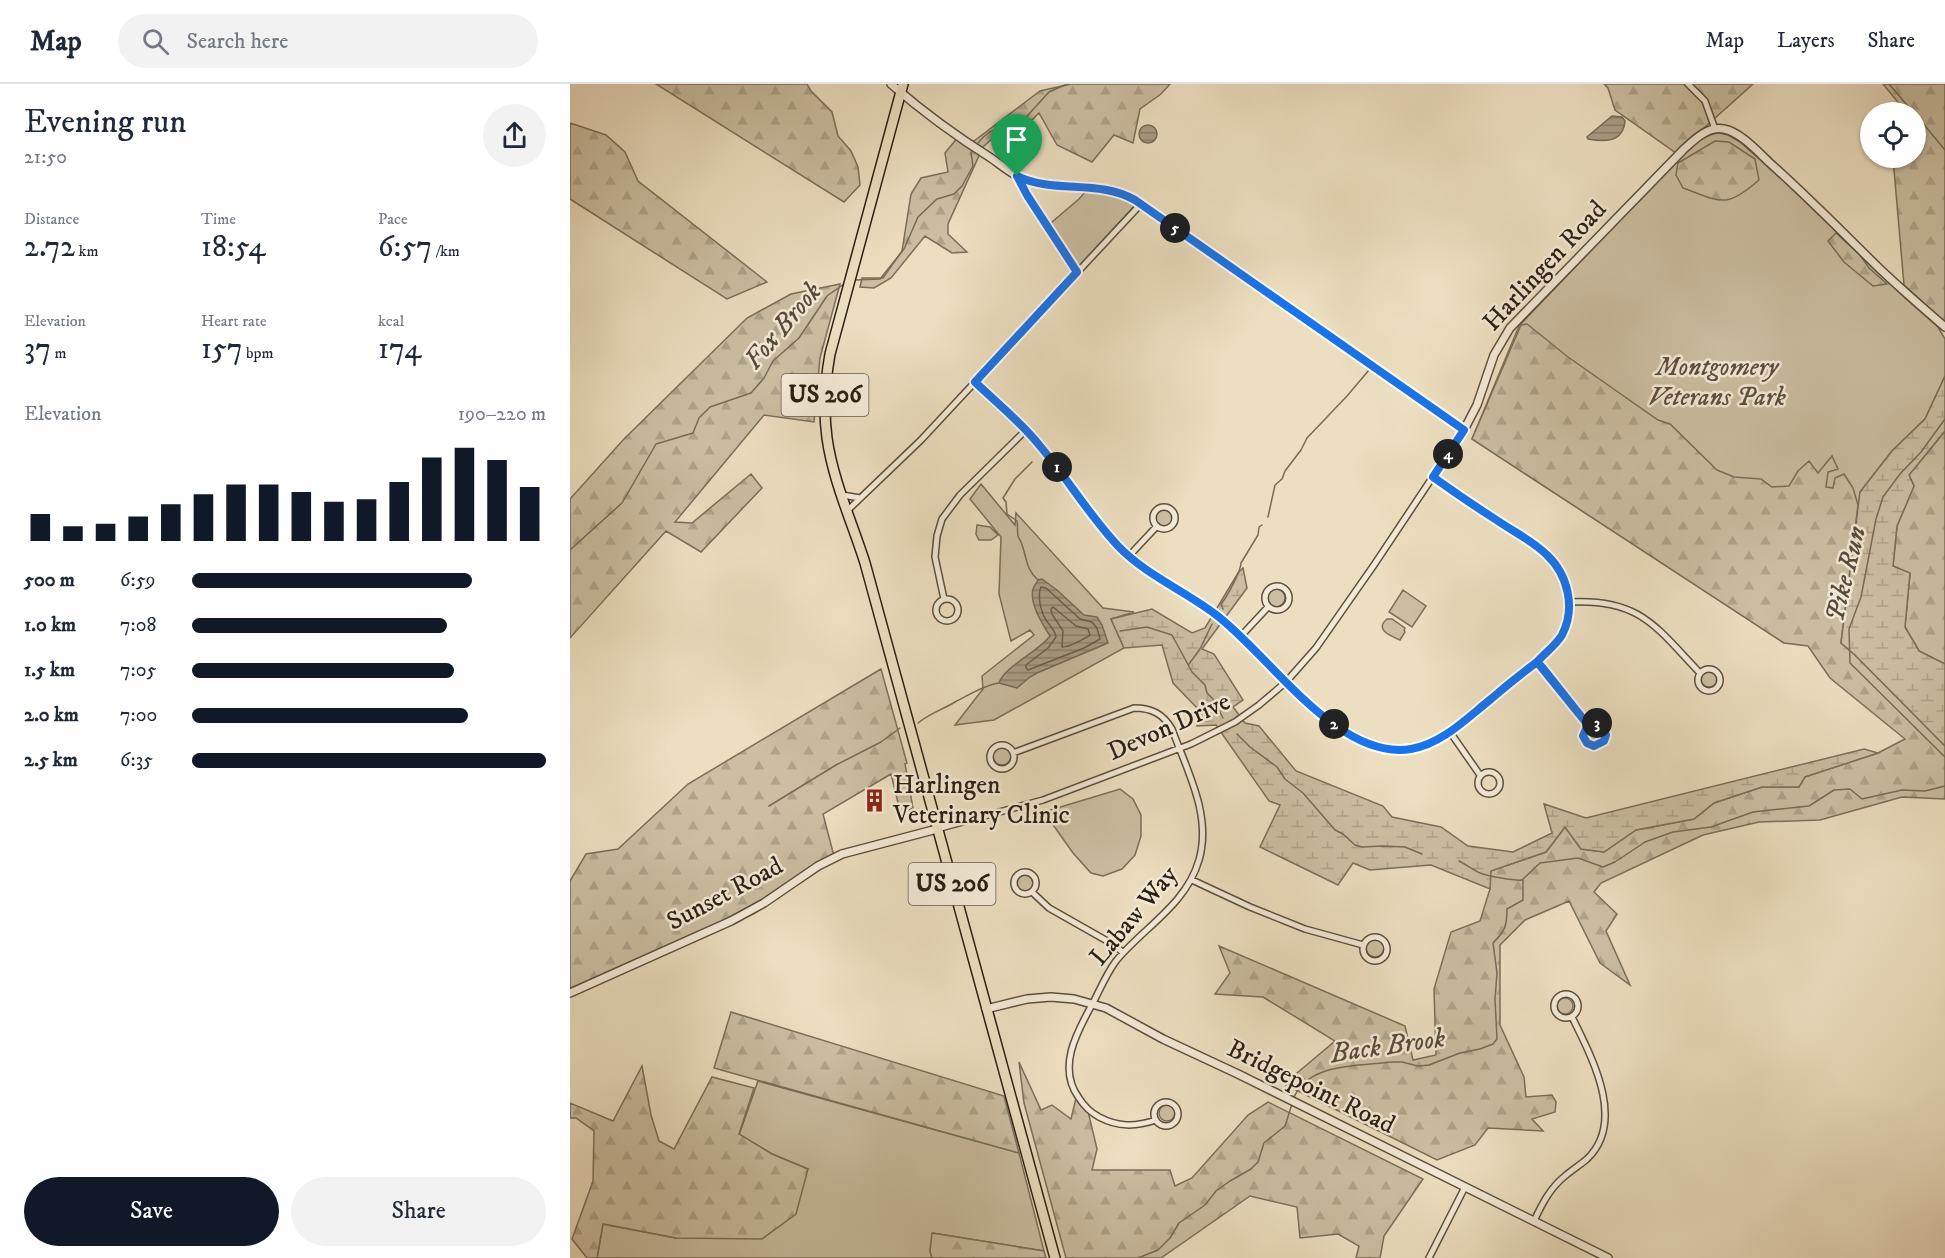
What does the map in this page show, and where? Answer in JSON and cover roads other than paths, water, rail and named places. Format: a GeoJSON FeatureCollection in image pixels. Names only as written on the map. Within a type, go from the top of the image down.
{"type":"FeatureCollection","features":[{"type":"Feature","properties":{"kind":"highway","name":"US 206"},"geometry":{"type":"LineString","coordinates":[[902,88],[830,354],[826,376],[825,406],[830,455],[868,574],[1055,1258]]}},
{"type":"Feature","properties":{"kind":"street"},"geometry":{"type":"LineString","coordinates":[[891,84],[902,88],[970,145],[1017,176],[1039,183],[1116,191],[1127,195],[1464,430]]}},
{"type":"Feature","properties":{"kind":"street"},"geometry":{"type":"LineString","coordinates":[[1688,84],[1705,101],[1714,129],[1732,132],[1756,151],[1945,327]]}},
{"type":"Feature","properties":{"kind":"street","name":"Harlingen Road"},"geometry":{"type":"LineString","coordinates":[[1464,430],[1477,405],[1494,355],[1510,328],[1684,149],[1705,132],[1714,129]]}},
{"type":"Feature","properties":{"kind":"street"},"geometry":{"type":"LineString","coordinates":[[1017,176],[1077,272]]}},
{"type":"Feature","properties":{"kind":"street"},"geometry":{"type":"LineString","coordinates":[[848,510],[921,440],[1141,204]]}},
{"type":"Feature","properties":{"kind":"street"},"geometry":{"type":"LineString","coordinates":[[975,382],[1026,430],[1050,457],[1109,536],[1129,556],[1156,577],[1215,614],[1241,636],[1320,715],[1376,748],[1392,750],[1425,746],[1450,732],[1537,662],[1562,634],[1568,616],[1569,602],[1564,577],[1547,554],[1433,477]]}},
{"type":"Feature","properties":{"kind":"street"},"geometry":{"type":"LineString","coordinates":[[944,599],[935,558],[942,519],[960,495],[1026,430]]}},
{"type":"Feature","properties":{"kind":"street","name":"Devon Drive"},"geometry":{"type":"LineString","coordinates":[[937,830],[1042,800],[1179,749],[1206,738],[1259,705],[1286,682],[1316,648],[1464,430]]}},
{"type":"Feature","properties":{"kind":"street"},"geometry":{"type":"LineString","coordinates":[[842,495],[860,498]]}},
{"type":"Feature","properties":{"kind":"street"},"geometry":{"type":"LineString","coordinates":[[1162,506],[1173,510],[1176,516],[1172,526],[1166,529],[1157,526],[1153,518],[1155,511],[1162,506]]}},
{"type":"Feature","properties":{"kind":"street"},"geometry":{"type":"LineString","coordinates":[[1129,556],[1157,526]]}},
{"type":"Feature","properties":{"kind":"street"},"geometry":{"type":"LineString","coordinates":[[1275,586],[1285,589],[1289,597],[1287,604],[1277,610],[1268,607],[1265,597],[1268,590],[1275,586]]}},
{"type":"Feature","properties":{"kind":"street"},"geometry":{"type":"LineString","coordinates":[[944,599],[954,601],[958,607],[956,617],[950,621],[942,620],[936,611],[938,604],[944,599]]}},
{"type":"Feature","properties":{"kind":"street"},"geometry":{"type":"LineString","coordinates":[[1569,602],[1597,602],[1620,606],[1642,616],[1655,626],[1700,673],[1699,684],[1704,690],[1711,691],[1718,687],[1720,681],[1716,671],[1709,669],[1700,673]]}},
{"type":"Feature","properties":{"kind":"street"},"geometry":{"type":"LineString","coordinates":[[1241,636],[1268,607]]}},
{"type":"Feature","properties":{"kind":"street"},"geometry":{"type":"LineString","coordinates":[[1537,662],[1588,725]]}},
{"type":"Feature","properties":{"kind":"street","name":"Labaw Way"},"geometry":{"type":"LineString","coordinates":[[1013,753],[1134,708],[1144,708],[1158,713],[1167,721],[1179,749],[1199,804],[1203,824],[1201,853],[1192,880],[1177,902],[1110,969],[1076,1035],[1070,1055],[1069,1070],[1074,1091],[1087,1108],[1109,1122],[1134,1125],[1156,1120]]}},
{"type":"Feature","properties":{"kind":"street"},"geometry":{"type":"LineString","coordinates":[[1595,723],[1604,728],[1606,738],[1601,744],[1594,746],[1584,740],[1584,732],[1588,725],[1595,723]]}},
{"type":"Feature","properties":{"kind":"street"},"geometry":{"type":"LineString","coordinates":[[1450,732],[1480,775]]}},
{"type":"Feature","properties":{"kind":"street"},"geometry":{"type":"LineString","coordinates":[[1000,746],[1008,747],[1013,753],[1012,764],[1005,768],[998,768],[991,760],[993,749],[1000,746]]}},
{"type":"Feature","properties":{"kind":"street"},"geometry":{"type":"LineString","coordinates":[[1487,772],[1497,775],[1500,782],[1496,792],[1489,795],[1479,790],[1477,782],[1480,775],[1487,772]]}},
{"type":"Feature","properties":{"kind":"street","name":"Sunset Road"},"geometry":{"type":"LineString","coordinates":[[570,993],[731,921],[764,903],[828,860],[842,854],[937,830]]}},
{"type":"Feature","properties":{"kind":"street"},"geometry":{"type":"LineString","coordinates":[[1026,872],[1035,878],[1036,886],[1032,892],[1021,894],[1016,890],[1014,883],[1019,874],[1026,872]]}},
{"type":"Feature","properties":{"kind":"street"},"geometry":{"type":"LineString","coordinates":[[1192,880],[1305,929],[1363,945]]}},
{"type":"Feature","properties":{"kind":"street"},"geometry":{"type":"LineString","coordinates":[[1032,892],[1049,908],[1116,946],[1124,953]]}},
{"type":"Feature","properties":{"kind":"street"},"geometry":{"type":"LineString","coordinates":[[1376,937],[1384,941],[1387,952],[1382,959],[1371,961],[1363,952],[1363,945],[1368,938],[1376,937]]}},
{"type":"Feature","properties":{"kind":"street"},"geometry":{"type":"LineString","coordinates":[[1562,994],[1570,995],[1576,1000],[1577,1012],[1572,1017],[1568,1019],[1560,1017],[1554,1011],[1554,1003],[1562,994]]}},
{"type":"Feature","properties":{"kind":"street","name":"Bridgepoint Road"},"geometry":{"type":"LineString","coordinates":[[986,1010],[1020,1000],[1062,997],[1092,1003],[1115,1012],[1163,1040],[1287,1098],[1608,1258]]}},
{"type":"Feature","properties":{"kind":"street"},"geometry":{"type":"LineString","coordinates":[[1534,1221],[1549,1192],[1592,1153],[1599,1143],[1605,1124],[1604,1104],[1596,1068],[1572,1017]]}},
{"type":"Feature","properties":{"kind":"street"},"geometry":{"type":"LineString","coordinates":[[1172,1102],[1178,1108],[1179,1116],[1174,1124],[1166,1126],[1156,1120],[1155,1108],[1160,1103],[1172,1102]]}},
{"type":"Feature","properties":{"kind":"street"},"geometry":{"type":"LineString","coordinates":[[1429,1258],[1465,1186]]}},
{"type":"Feature","properties":{"kind":"water"},"geometry":{"type":"Polygon","coordinates":[[[1612,116],[1622,117],[1625,121],[1621,134],[1612,139],[1600,141],[1588,139],[1587,137],[1612,116]]]}},
{"type":"Feature","properties":{"kind":"water"},"geometry":{"type":"Polygon","coordinates":[[[1148,125],[1154,128],[1157,134],[1154,140],[1148,143],[1142,140],[1139,134],[1142,128],[1148,125]]]}},
{"type":"Feature","properties":{"kind":"water"},"geometry":{"type":"Polygon","coordinates":[[[1042,579],[1084,615],[1097,617],[1108,643],[1037,673],[1017,688],[999,683],[1007,671],[1050,636],[1037,614],[1032,595],[1038,580],[1042,579]]]}},
{"type":"Feature","properties":{"kind":"waterway","name":"Fox Brook"},"geometry":{"type":"LineString","coordinates":[[976,146],[995,129],[1007,125],[1019,125],[1049,92],[1067,84]]}},
{"type":"Feature","properties":{"kind":"waterway","name":"Pike Run"},"geometry":{"type":"LineString","coordinates":[[1889,84],[1904,102]]}},
{"type":"Feature","properties":{"kind":"waterway","name":"Pike Run"},"geometry":{"type":"LineString","coordinates":[[1926,127],[1945,150]]}},
{"type":"Feature","properties":{"kind":"waterway","name":"Fox Brook"},"geometry":{"type":"LineString","coordinates":[[855,280],[880,279],[904,249],[918,217],[937,199],[954,194],[962,186],[973,166],[971,153],[973,150]]}},
{"type":"Feature","properties":{"kind":"waterway","name":"Fox Brook"},"geometry":{"type":"LineString","coordinates":[[570,550],[622,503],[656,444],[693,433],[699,418],[710,407],[751,393],[764,378],[773,361],[799,338],[827,296],[844,284]]}},
{"type":"Feature","properties":{"kind":"waterway"},"geometry":{"type":"LineString","coordinates":[[1268,517],[1275,485],[1282,479],[1307,438],[1369,370]]}},
{"type":"Feature","properties":{"kind":"waterway","name":"Pike Run"},"geometry":{"type":"LineString","coordinates":[[1945,419],[1883,497],[1876,519],[1861,597],[1849,629],[1850,663],[1945,757]]}},
{"type":"Feature","properties":{"kind":"waterway"},"geometry":{"type":"LineString","coordinates":[[1032,462],[1015,479],[1003,498],[1006,502],[1007,514],[1017,521],[1018,536],[1027,564],[1038,580]]}},
{"type":"Feature","properties":{"kind":"waterway"},"geometry":{"type":"LineString","coordinates":[[1223,609],[1221,604],[1262,525]]}},
{"type":"Feature","properties":{"kind":"waterway"},"geometry":{"type":"LineString","coordinates":[[1189,664],[1200,649],[1212,624]]}},
{"type":"Feature","properties":{"kind":"waterway"},"geometry":{"type":"LineString","coordinates":[[1120,631],[1147,627],[1172,635],[1192,672],[1205,685],[1207,693],[1213,699],[1223,718]]}},
{"type":"Feature","properties":{"kind":"waterway"},"geometry":{"type":"LineString","coordinates":[[918,723],[977,691],[999,683]]}},
{"type":"Feature","properties":{"kind":"waterway"},"geometry":{"type":"LineString","coordinates":[[769,806],[836,765],[881,742],[900,728]]}},
{"type":"Feature","properties":{"kind":"waterway"},"geometry":{"type":"LineString","coordinates":[[1237,734],[1277,767],[1285,779],[1303,793],[1335,830],[1355,845],[1405,847],[1422,854]]}},
{"type":"Feature","properties":{"kind":"waterway","name":"Back Brook"},"geometry":{"type":"LineString","coordinates":[[1293,1100],[1309,1079],[1335,1068],[1392,1062],[1418,1066],[1429,1065],[1493,1044],[1497,1039],[1495,999],[1497,973],[1493,943],[1505,928],[1507,909],[1523,900],[1523,879],[1540,863],[1578,858],[1603,867],[1615,862],[1645,842],[1673,832],[1711,827],[1753,812],[1809,806],[1834,790],[1850,789],[1862,799],[1902,790],[1925,791],[1945,786]]}},
{"type":"Feature","properties":{"kind":"waterway"},"geometry":{"type":"LineString","coordinates":[[1459,861],[1477,872],[1522,880]]}},
{"type":"Feature","properties":{"kind":"waterway","name":"Back Brook"},"geometry":{"type":"LineString","coordinates":[[1138,1258],[1158,1250],[1170,1238],[1179,1223],[1205,1205],[1216,1191],[1251,1169],[1258,1162],[1264,1143],[1285,1126],[1292,1104]]}},
{"type":"Feature","properties":{"kind":"place","name":"Harlingen Veterinary Clinic"},"geometry":{"type":"Point","coordinates":[875,800]}},
{"type":"Feature","properties":{"kind":"park label","name":"Montgomery Veterans Park"},"geometry":{"type":"Point","coordinates":[1717,382]}}]}
